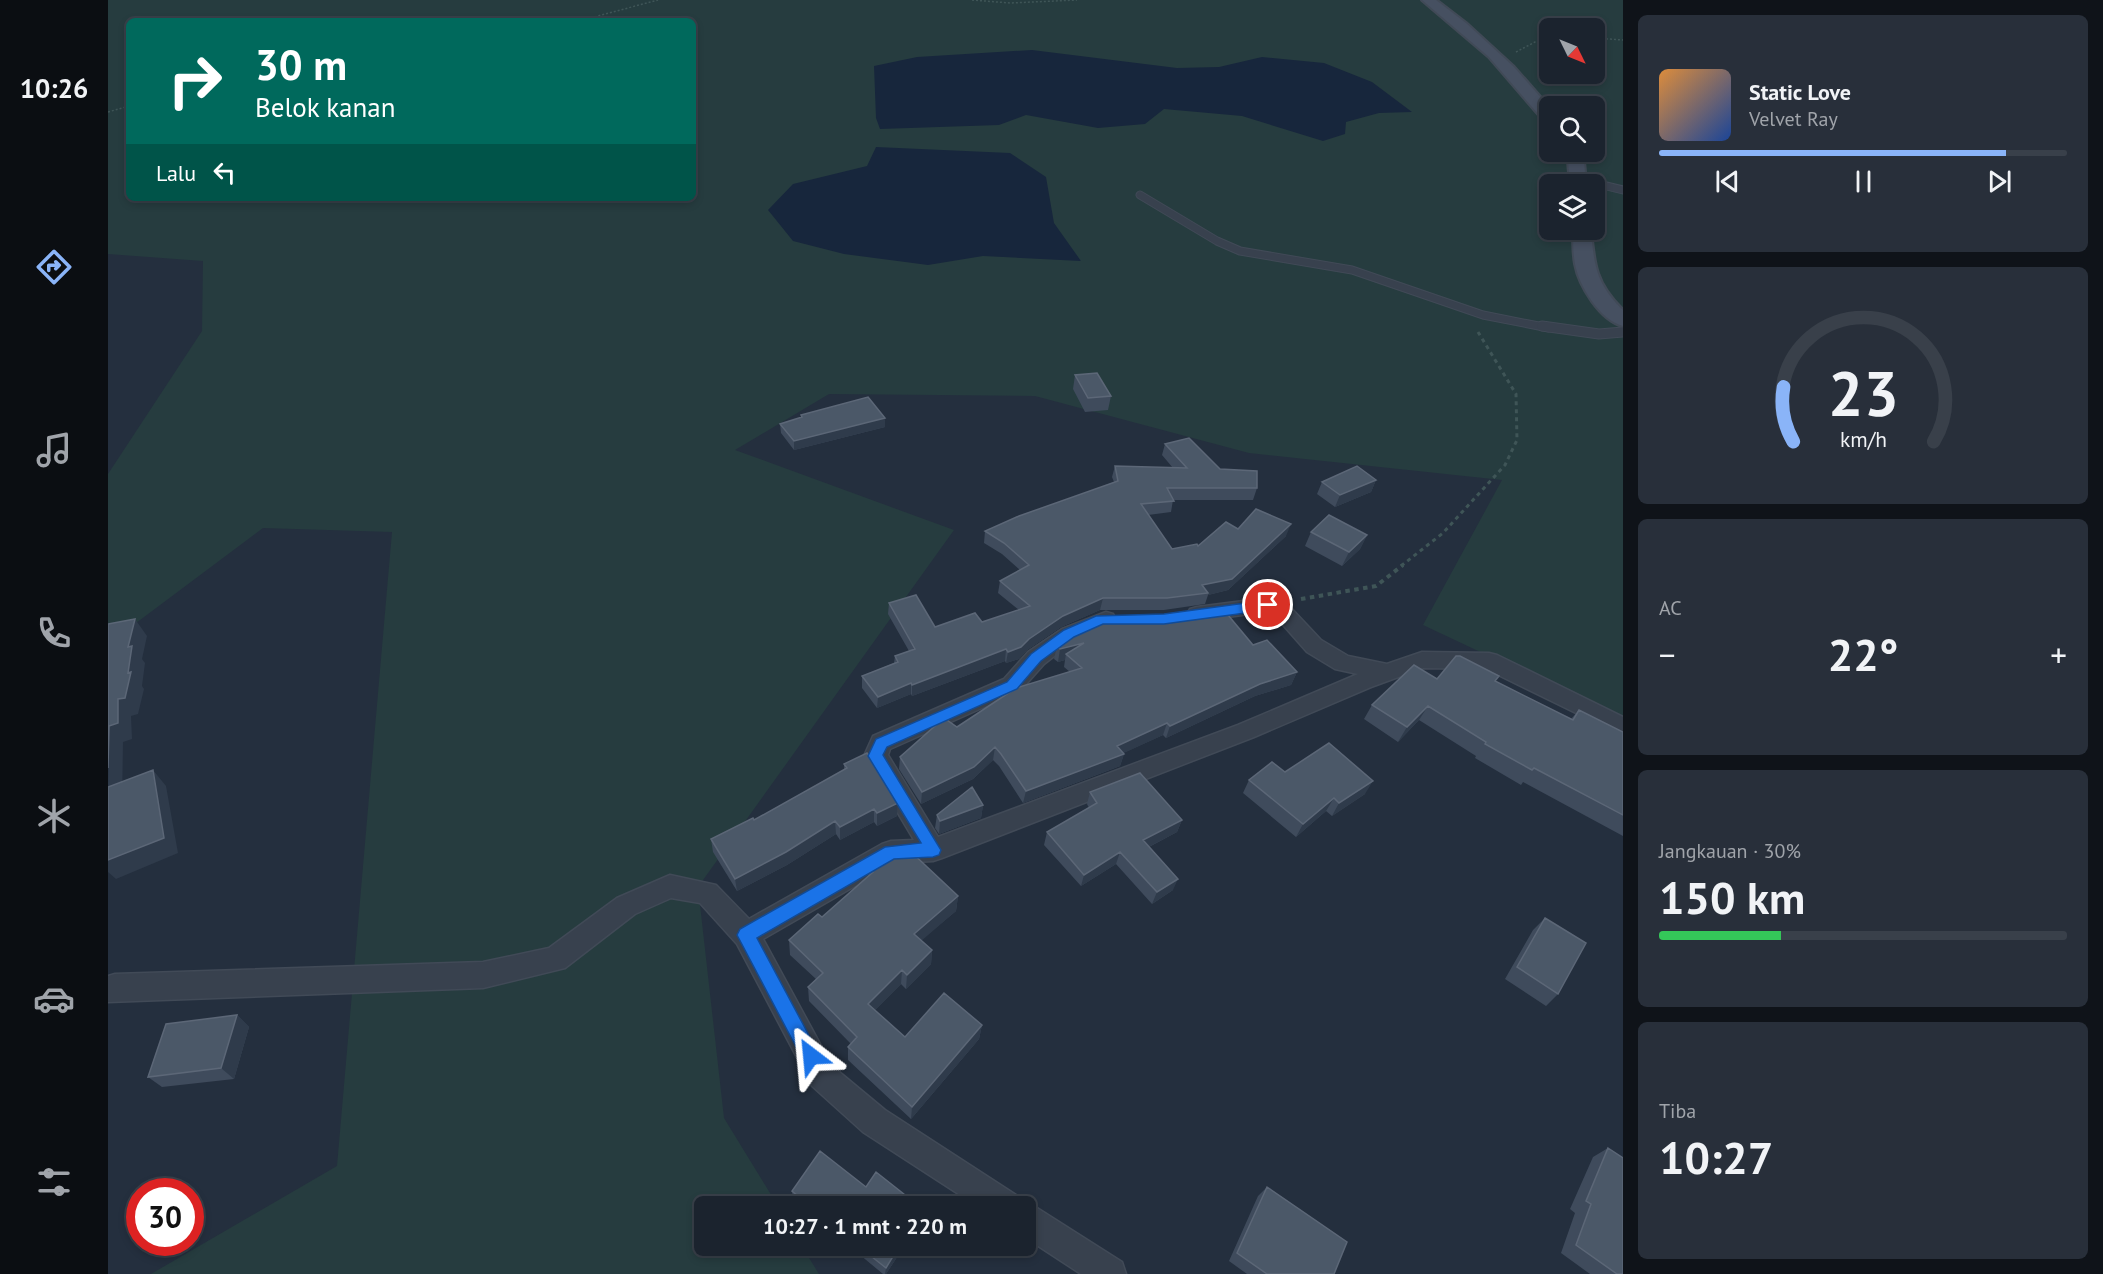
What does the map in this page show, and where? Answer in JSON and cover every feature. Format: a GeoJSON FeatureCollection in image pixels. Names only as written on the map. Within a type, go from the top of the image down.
{"type":"FeatureCollection","features":[{"type":"Feature","properties":{"kind":"main road"},"geometry":{"type":"LineString","coordinates":[[1428,0],[1446,12],[1495,57],[1526,88],[1539,105]]}},
{"type":"Feature","properties":{"kind":"main road"},"geometry":{"type":"LineString","coordinates":[[1583,240],[1585,267],[1591,281],[1613,312],[1623,320]]}},
{"type":"Feature","properties":{"kind":"street"},"geometry":{"type":"LineString","coordinates":[[1173,618],[1268,605],[1283,612],[1314,646],[1344,663],[1386,672]]}},
{"type":"Feature","properties":{"kind":"street"},"geometry":{"type":"LineString","coordinates":[[933,850],[876,756],[881,743],[1012,685],[1036,658],[1069,634],[1101,619],[1122,619]]}},
{"type":"Feature","properties":{"kind":"street"},"geometry":{"type":"LineString","coordinates":[[746,935],[891,852],[933,850],[1246,731],[1386,672],[1422,660],[1489,661],[1623,727]]}},
{"type":"Feature","properties":{"kind":"street"},"geometry":{"type":"LineString","coordinates":[[108,989],[483,975],[555,959],[626,906],[670,886],[706,893],[746,935],[822,1076],[874,1121],[990,1196]]}},
{"type":"Feature","properties":{"kind":"street"},"geometry":{"type":"LineString","coordinates":[[1036,1226],[1110,1274]]}},
{"type":"Feature","properties":{"kind":"lane"},"geometry":{"type":"LineString","coordinates":[[1605,187],[1623,190]]}},
{"type":"Feature","properties":{"kind":"lane"},"geometry":{"type":"LineString","coordinates":[[1140,195],[1217,241],[1240,251],[1352,270],[1384,279],[1465,310],[1566,331],[1599,334],[1623,332]]}},
{"type":"Feature","properties":{"kind":"path"},"geometry":{"type":"LineString","coordinates":[[590,18],[658,0]]}},
{"type":"Feature","properties":{"kind":"path"},"geometry":{"type":"LineString","coordinates":[[972,0],[1010,3],[1077,0]]}},
{"type":"Feature","properties":{"kind":"path"},"geometry":{"type":"LineString","coordinates":[[1605,39],[1623,40]]}},
{"type":"Feature","properties":{"kind":"path"},"geometry":{"type":"LineString","coordinates":[[1495,57],[1510,56],[1539,41]]}},
{"type":"Feature","properties":{"kind":"path"},"geometry":{"type":"LineString","coordinates":[[108,112],[126,107]]}},
{"type":"Feature","properties":{"kind":"path"},"geometry":{"type":"LineString","coordinates":[[1268,605],[1376,586],[1443,533],[1505,465],[1517,440],[1516,394],[1465,310]]}},
{"type":"Feature","properties":{"kind":"green space"},"geometry":{"type":"Polygon","coordinates":[[[108,0],[1623,0],[1623,719],[1423,625],[1502,480],[1249,453],[1035,396],[829,394],[735,450],[954,530],[698,887],[724,1118],[772,1196],[694,1196],[694,1256],[808,1256],[819,1274],[151,1274],[182,1256],[204,1256],[204,1243],[337,1166],[392,532],[263,528],[108,644],[108,474],[202,331],[203,261],[108,254],[108,0]]]}},
{"type":"Feature","properties":{"kind":"water"},"geometry":{"type":"Polygon","coordinates":[[[1032,50],[1177,68],[1219,67],[1262,57],[1324,63],[1372,82],[1412,112],[1379,113],[1346,122],[1345,134],[1323,141],[1242,116],[1164,109],[1145,124],[1098,128],[1026,115],[999,125],[880,129],[876,118],[874,66],[917,57],[1032,50]]]}},
{"type":"Feature","properties":{"kind":"water"},"geometry":{"type":"Polygon","coordinates":[[[876,147],[1010,153],[1046,177],[1054,223],[1081,261],[983,256],[928,265],[844,254],[793,241],[768,210],[793,184],[867,166],[876,147]]]}},
{"type":"Feature","properties":{"kind":"building"},"geometry":{"type":"Polygon","coordinates":[[[1097,373],[1111,396],[1088,398],[1075,375],[1097,373]]]}},
{"type":"Feature","properties":{"kind":"building"},"geometry":{"type":"Polygon","coordinates":[[[868,397],[885,418],[794,441],[780,424],[802,417],[801,415],[868,397]]]}},
{"type":"Feature","properties":{"kind":"building"},"geometry":{"type":"Polygon","coordinates":[[[1189,438],[1220,469],[1257,471],[1257,488],[1167,488],[1174,501],[1141,504],[1172,549],[1197,544],[1198,546],[1226,522],[1238,529],[1256,509],[1291,524],[1232,579],[1202,585],[1208,593],[1167,598],[1103,598],[1063,616],[1021,647],[1008,652],[1006,649],[878,697],[862,676],[898,662],[895,656],[915,649],[889,603],[916,595],[935,627],[975,613],[982,622],[1030,606],[1000,581],[1029,565],[1004,543],[985,531],[1019,516],[1118,481],[1115,466],[1187,468],[1165,444],[1189,438]]]}},
{"type":"Feature","properties":{"kind":"building"},"geometry":{"type":"Polygon","coordinates":[[[1357,466],[1376,480],[1340,495],[1322,482],[1357,466]]]}},
{"type":"Feature","properties":{"kind":"building"},"geometry":{"type":"Polygon","coordinates":[[[1329,515],[1367,535],[1349,552],[1311,532],[1329,515]]]}},
{"type":"Feature","properties":{"kind":"building"},"geometry":{"type":"Polygon","coordinates":[[[1223,609],[1253,645],[1267,640],[1297,672],[1260,684],[1170,726],[1167,723],[1117,746],[1124,754],[1026,791],[995,747],[974,767],[922,792],[900,757],[944,718],[957,727],[1016,688],[1082,668],[1066,654],[1084,643],[1060,649],[1057,646],[1080,628],[1108,616],[1168,616],[1223,609]]]}},
{"type":"Feature","properties":{"kind":"building"},"geometry":{"type":"Polygon","coordinates":[[[135,619],[128,647],[132,646],[128,673],[131,672],[125,698],[118,699],[118,723],[109,726],[108,768],[108,624],[135,619]]]}},
{"type":"Feature","properties":{"kind":"building"},"geometry":{"type":"Polygon","coordinates":[[[1456,656],[1499,676],[1495,681],[1573,720],[1579,710],[1623,732],[1623,815],[1485,744],[1486,742],[1428,706],[1407,727],[1372,705],[1414,665],[1437,679],[1456,656]]]}},
{"type":"Feature","properties":{"kind":"building"},"geometry":{"type":"Polygon","coordinates":[[[1329,743],[1373,781],[1339,803],[1334,798],[1303,824],[1249,780],[1272,762],[1285,772],[1329,743]]]}},
{"type":"Feature","properties":{"kind":"building"},"geometry":{"type":"Polygon","coordinates":[[[867,753],[898,803],[877,813],[874,809],[840,827],[835,821],[786,852],[735,879],[711,839],[753,818],[754,820],[847,768],[844,764],[867,753]]]}},
{"type":"Feature","properties":{"kind":"building"},"geometry":{"type":"Polygon","coordinates":[[[153,770],[164,838],[108,860],[108,787],[153,770]]]}},
{"type":"Feature","properties":{"kind":"building"},"geometry":{"type":"Polygon","coordinates":[[[1140,773],[1182,820],[1143,840],[1178,879],[1157,892],[1120,852],[1084,875],[1047,832],[1097,803],[1090,792],[1140,773]]]}},
{"type":"Feature","properties":{"kind":"building"},"geometry":{"type":"Polygon","coordinates":[[[972,787],[983,805],[940,821],[937,815],[972,787]]]}},
{"type":"Feature","properties":{"kind":"building"},"geometry":{"type":"Polygon","coordinates":[[[908,849],[958,896],[914,934],[932,950],[907,975],[902,970],[868,1004],[905,1037],[944,993],[982,1025],[912,1107],[848,1047],[857,1037],[808,987],[823,973],[789,940],[818,914],[822,917],[873,872],[868,868],[896,850],[908,849]]]}},
{"type":"Feature","properties":{"kind":"building"},"geometry":{"type":"Polygon","coordinates":[[[1545,918],[1586,943],[1558,994],[1517,967],[1545,918]]]}},
{"type":"Feature","properties":{"kind":"building"},"geometry":{"type":"Polygon","coordinates":[[[237,1015],[221,1068],[148,1077],[166,1024],[237,1015]]]}},
{"type":"Feature","properties":{"kind":"building"},"geometry":{"type":"Polygon","coordinates":[[[1608,1148],[1623,1158],[1623,1274],[1617,1274],[1576,1245],[1591,1204],[1586,1201],[1608,1148]]]}},
{"type":"Feature","properties":{"kind":"building"},"geometry":{"type":"Polygon","coordinates":[[[820,1151],[866,1187],[876,1172],[906,1196],[798,1196],[792,1191],[820,1151]]]}},
{"type":"Feature","properties":{"kind":"building"},"geometry":{"type":"Polygon","coordinates":[[[1267,1187],[1347,1242],[1334,1274],[1267,1274],[1237,1253],[1267,1187]]]}},
{"type":"Feature","properties":{"kind":"building"},"geometry":{"type":"Polygon","coordinates":[[[871,1256],[893,1256],[886,1268],[871,1256]]]}},
{"type":"Feature","properties":{"kind":"route"},"geometry":{"type":"LineString","coordinates":[[811,1056],[746,935],[891,852],[933,850],[876,756],[881,743],[1012,685],[1036,658],[1069,634],[1101,619],[1164,619],[1268,605]]}}]}
